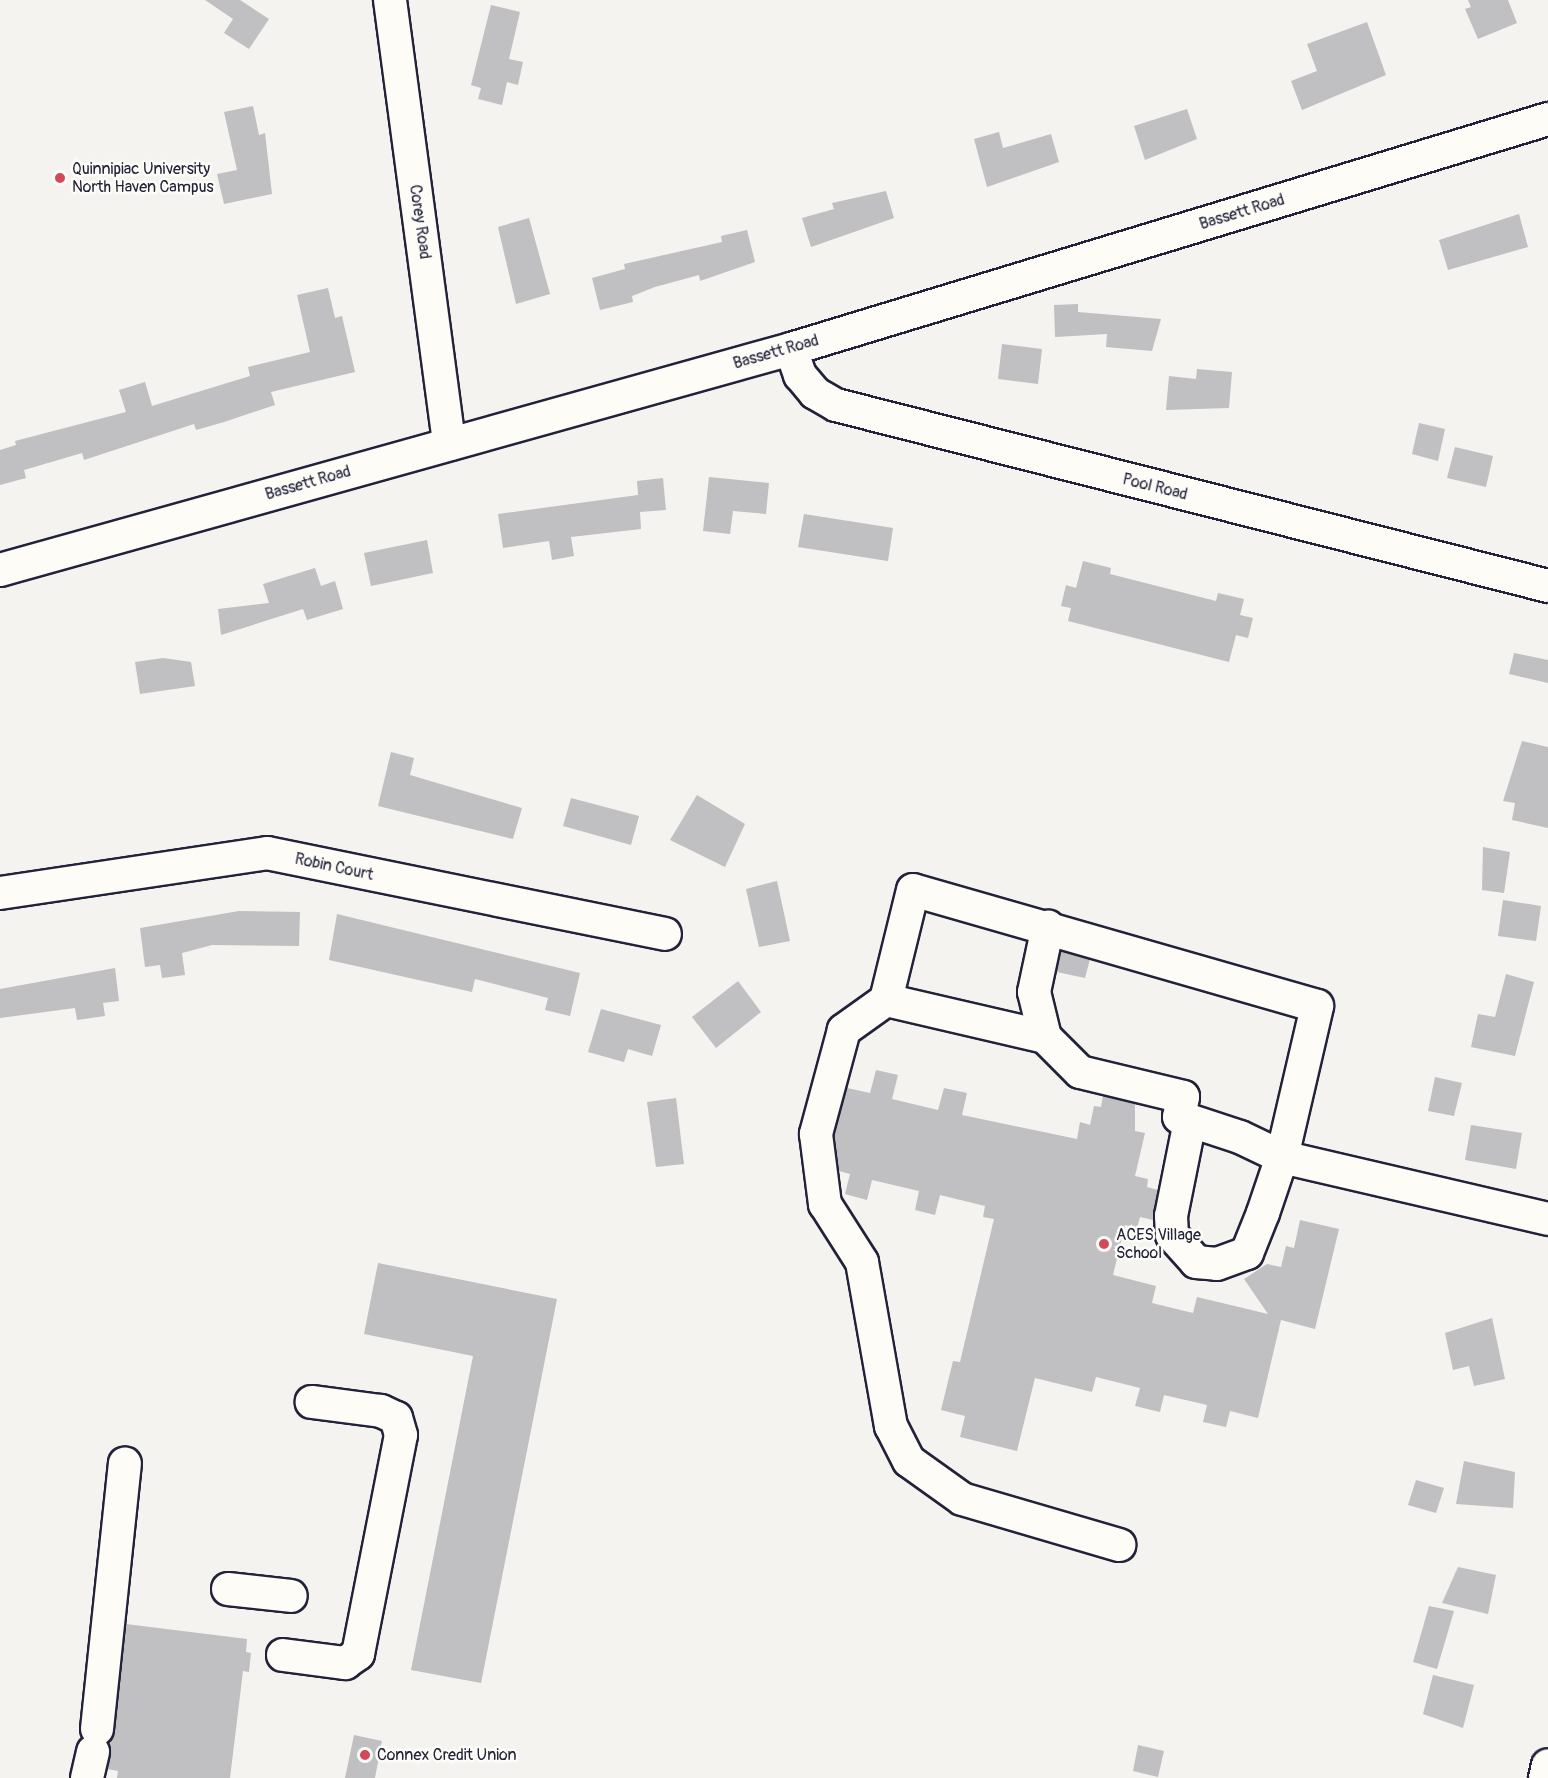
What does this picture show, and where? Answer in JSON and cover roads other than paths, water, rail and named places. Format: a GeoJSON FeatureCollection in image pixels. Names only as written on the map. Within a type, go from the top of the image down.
{"type":"FeatureCollection","features":[{"type":"Feature","properties":{"kind":"street","name":"Corey Road"},"geometry":{"type":"LineString","coordinates":[[390,0],[449,444]]}},
{"type":"Feature","properties":{"kind":"street","name":"Bassett Road"},"geometry":{"type":"LineString","coordinates":[[0,570],[791,349],[1548,119]]}},
{"type":"Feature","properties":{"kind":"street","name":"Pool Road"},"geometry":{"type":"LineString","coordinates":[[791,349],[800,375],[815,393],[836,405],[1548,586]]}},
{"type":"Feature","properties":{"kind":"street","name":"Robin Court"},"geometry":{"type":"LineString","coordinates":[[0,893],[267,853],[664,934]]}},
{"type":"Feature","properties":{"kind":"street"},"geometry":{"type":"LineString","coordinates":[[1119,1545],[962,1499],[909,1461],[891,1426],[862,1262],[825,1204],[816,1134],[843,1030],[886,1000],[913,890],[1048,926],[1317,1006],[1282,1157],[1247,1253],[1217,1264],[1196,1262],[1172,1235],[1171,1216],[1190,1121]]}},
{"type":"Feature","properties":{"kind":"street"},"geometry":{"type":"LineString","coordinates":[[1048,926],[1034,992],[1045,1037],[1080,1072],[1183,1097],[1179,1117],[1282,1157],[1548,1219]]}},
{"type":"Feature","properties":{"kind":"street"},"geometry":{"type":"LineString","coordinates":[[886,1000],[1045,1037]]}},
{"type":"Feature","properties":{"kind":"street"},"geometry":{"type":"LineString","coordinates":[[283,1655],[345,1663],[358,1654],[401,1435],[396,1418],[381,1411],[312,1402]]}},
{"type":"Feature","properties":{"kind":"street"},"geometry":{"type":"LineString","coordinates":[[92,1753],[125,1463]]}},
{"type":"Feature","properties":{"kind":"street"},"geometry":{"type":"LineString","coordinates":[[228,1589],[291,1596]]}},
{"type":"Feature","properties":{"kind":"street"},"geometry":{"type":"LineString","coordinates":[[84,1622],[110,1600]]}},
{"type":"Feature","properties":{"kind":"street"},"geometry":{"type":"LineString","coordinates":[[1545,1778],[1548,1766]]}},
{"type":"Feature","properties":{"kind":"place","name":"Quinnipiac University North Haven Campus"},"geometry":{"type":"Point","coordinates":[60,178]}},
{"type":"Feature","properties":{"kind":"place","name":"ACES Village School"},"geometry":{"type":"Point","coordinates":[1104,1244]}},
{"type":"Feature","properties":{"kind":"place","name":"Connex Credit Union"},"geometry":{"type":"Point","coordinates":[365,1755]}}]}
